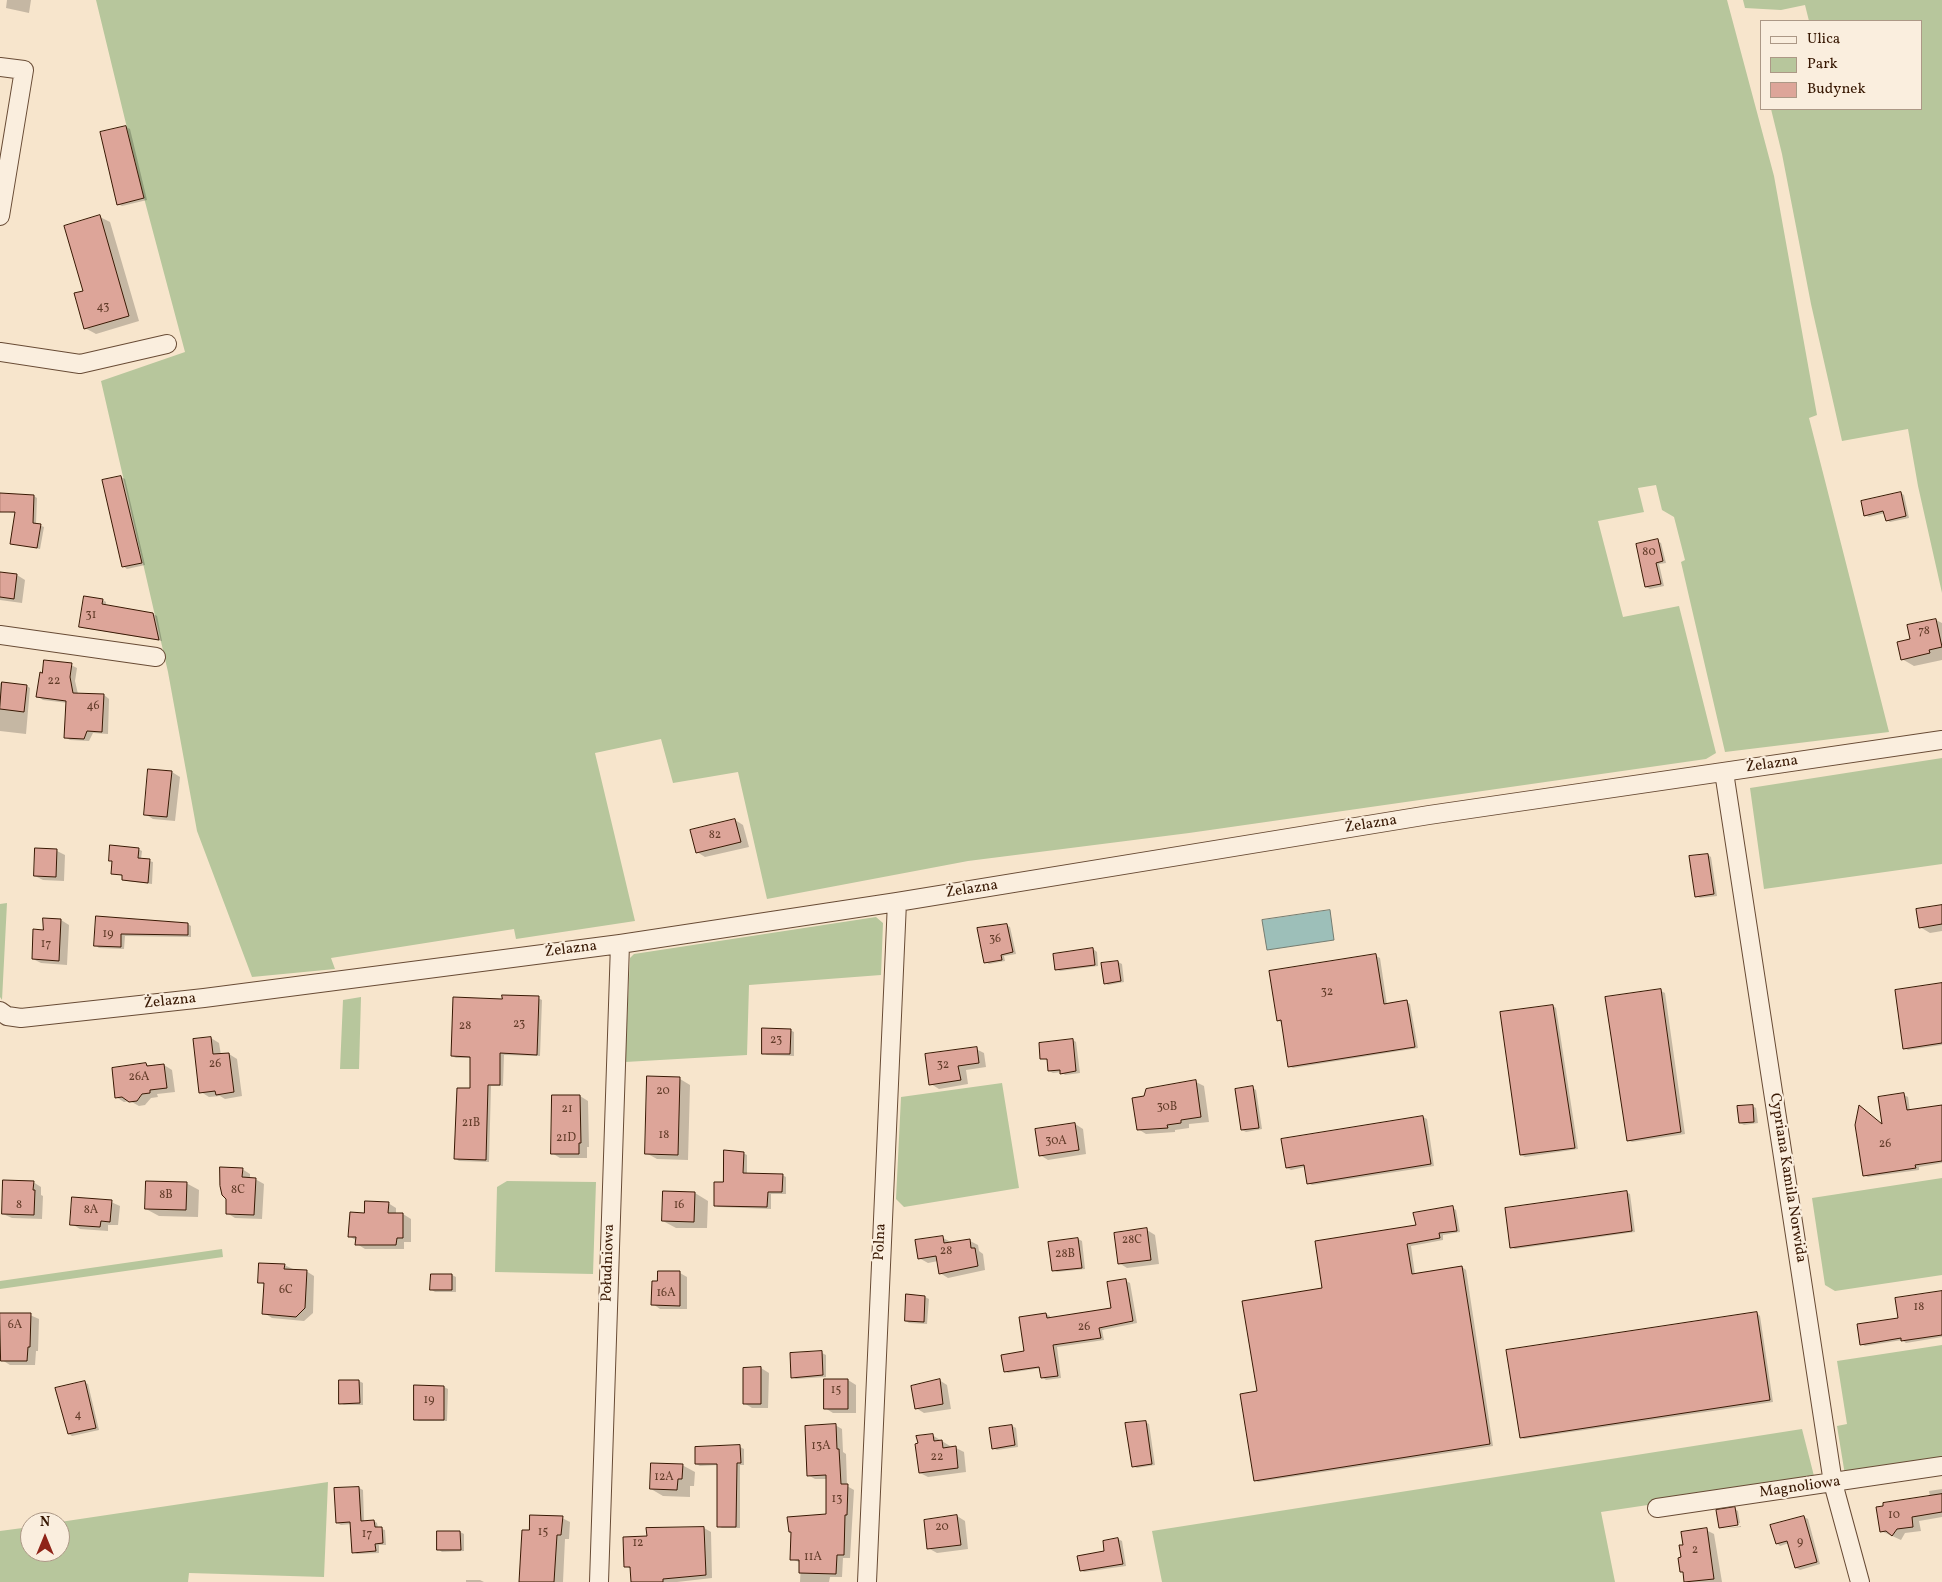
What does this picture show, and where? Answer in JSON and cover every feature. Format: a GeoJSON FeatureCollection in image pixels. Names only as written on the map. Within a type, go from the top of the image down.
{"type":"FeatureCollection","features":[{"type":"Feature","properties":{"kind":"street"},"geometry":{"type":"LineString","coordinates":[[0,67],[24,70],[0,216]]}},
{"type":"Feature","properties":{"kind":"street"},"geometry":{"type":"LineString","coordinates":[[0,352],[80,364],[167,344]]}},
{"type":"Feature","properties":{"kind":"street"},"geometry":{"type":"LineString","coordinates":[[0,635],[156,657]]}},
{"type":"Feature","properties":{"kind":"street","name":"Żelazna"},"geometry":{"type":"LineString","coordinates":[[0,1011],[7,1016],[22,1018],[204,998],[620,944],[897,902],[1429,815],[1942,740]]}},
{"type":"Feature","properties":{"kind":"street","name":"Cypriana Kamila Norwida"},"geometry":{"type":"LineString","coordinates":[[1724,772],[1834,1483],[1860,1582]]}},
{"type":"Feature","properties":{"kind":"street","name":"Polna"},"geometry":{"type":"LineString","coordinates":[[867,1582],[897,902]]}},
{"type":"Feature","properties":{"kind":"street","name":"Południowa"},"geometry":{"type":"LineString","coordinates":[[599,1582],[620,944]]}},
{"type":"Feature","properties":{"kind":"street","name":"Magnoliowa"},"geometry":{"type":"LineString","coordinates":[[1657,1508],[1942,1466]]}},
{"type":"Feature","properties":{"kind":"green space"},"geometry":{"type":"Polygon","coordinates":[[[96,0],[1727,0],[1774,176],[1817,415],[1809,418],[1889,732],[1725,752],[1681,562],[1685,560],[1674,517],[1662,510],[1656,485],[1638,488],[1644,512],[1598,521],[1623,617],[1679,606],[1716,753],[1706,759],[1189,833],[968,861],[767,899],[738,772],[673,783],[661,739],[595,753],[635,921],[516,939],[514,929],[331,958],[335,969],[252,977],[197,831],[168,672],[101,381],[185,352],[144,198],[96,0]]]}},
{"type":"Feature","properties":{"kind":"green space"},"geometry":{"type":"Polygon","coordinates":[[[1743,0],[1942,0],[1942,593],[1918,486],[1908,429],[1842,441],[1811,304],[1782,154],[1771,110],[1922,110],[1922,20],[1809,20],[1805,5],[1781,10],[1745,8],[1743,0]]]}},
{"type":"Feature","properties":{"kind":"green space"},"geometry":{"type":"Polygon","coordinates":[[[1942,758],[1942,864],[1764,889],[1750,788],[1942,758]]]}},
{"type":"Feature","properties":{"kind":"green space"},"geometry":{"type":"Polygon","coordinates":[[[7,903],[2,1000],[0,997],[0,904],[7,903]]]}},
{"type":"Feature","properties":{"kind":"green space"},"geometry":{"type":"Polygon","coordinates":[[[876,917],[883,923],[881,975],[749,985],[747,1055],[625,1062],[630,958],[634,954],[876,917]]]}},
{"type":"Feature","properties":{"kind":"green space"},"geometry":{"type":"Polygon","coordinates":[[[361,997],[359,1069],[340,1069],[343,1000],[361,997]]]}},
{"type":"Feature","properties":{"kind":"green space"},"geometry":{"type":"Polygon","coordinates":[[[1002,1083],[1019,1188],[904,1207],[896,1199],[901,1097],[1002,1083]]]}},
{"type":"Feature","properties":{"kind":"green space"},"geometry":{"type":"Polygon","coordinates":[[[1942,1178],[1942,1275],[1835,1291],[1825,1285],[1812,1198],[1942,1178]]]}},
{"type":"Feature","properties":{"kind":"green space"},"geometry":{"type":"Polygon","coordinates":[[[507,1181],[596,1182],[593,1274],[495,1272],[497,1187],[507,1181]]]}},
{"type":"Feature","properties":{"kind":"green space"},"geometry":{"type":"Polygon","coordinates":[[[222,1249],[223,1257],[0,1289],[0,1281],[222,1249]]]}},
{"type":"Feature","properties":{"kind":"green space"},"geometry":{"type":"Polygon","coordinates":[[[1942,1345],[1942,1460],[1845,1475],[1837,1426],[1847,1424],[1837,1361],[1942,1345]]]}},
{"type":"Feature","properties":{"kind":"green space"},"geometry":{"type":"Polygon","coordinates":[[[1802,1429],[1815,1480],[1601,1512],[1615,1582],[1162,1582],[1152,1531],[1802,1429]]]}},
{"type":"Feature","properties":{"kind":"green space"},"geometry":{"type":"Polygon","coordinates":[[[328,1482],[324,1577],[189,1573],[188,1582],[0,1582],[0,1531],[20,1528],[20,1562],[70,1562],[70,1521],[328,1482]]]}},
{"type":"Feature","properties":{"kind":"water"},"geometry":{"type":"Polygon","coordinates":[[[1330,910],[1334,940],[1267,950],[1262,920],[1330,910]]]}},
{"type":"Feature","properties":{"kind":"building"},"geometry":{"type":"Polygon","coordinates":[[[126,126],[144,198],[117,205],[100,132],[126,126]]]}},
{"type":"Feature","properties":{"kind":"building"},"geometry":{"type":"Polygon","coordinates":[[[100,215],[129,316],[84,329],[74,293],[83,291],[64,226],[100,215]]]}},
{"type":"Feature","properties":{"kind":"building"},"geometry":{"type":"Polygon","coordinates":[[[121,476],[142,563],[122,567],[102,480],[121,476]]]}},
{"type":"Feature","properties":{"kind":"building"},"geometry":{"type":"Polygon","coordinates":[[[1901,492],[1906,516],[1886,521],[1883,511],[1864,516],[1861,501],[1901,492]]]}},
{"type":"Feature","properties":{"kind":"building"},"geometry":{"type":"Polygon","coordinates":[[[0,493],[34,495],[33,523],[41,524],[37,548],[10,544],[15,512],[0,512],[0,493]]]}},
{"type":"Feature","properties":{"kind":"building"},"geometry":{"type":"Polygon","coordinates":[[[1658,539],[1663,561],[1656,563],[1661,584],[1645,587],[1636,544],[1658,539]]]}},
{"type":"Feature","properties":{"kind":"building"},"geometry":{"type":"Polygon","coordinates":[[[0,572],[17,574],[14,599],[0,597],[0,572]]]}},
{"type":"Feature","properties":{"kind":"building"},"geometry":{"type":"Polygon","coordinates":[[[84,596],[103,599],[102,604],[153,613],[159,640],[79,627],[84,596]]]}},
{"type":"Feature","properties":{"kind":"building"},"geometry":{"type":"Polygon","coordinates":[[[1936,619],[1942,647],[1929,650],[1930,653],[1901,660],[1897,642],[1910,639],[1907,625],[1936,619]]]}},
{"type":"Feature","properties":{"kind":"building"},"geometry":{"type":"Polygon","coordinates":[[[44,660],[72,663],[70,677],[73,693],[104,694],[102,732],[87,731],[84,739],[64,738],[66,701],[36,697],[44,660]]]}},
{"type":"Feature","properties":{"kind":"building"},"geometry":{"type":"Polygon","coordinates":[[[2,682],[27,685],[24,712],[0,709],[2,682]]]}},
{"type":"Feature","properties":{"kind":"building"},"geometry":{"type":"Polygon","coordinates":[[[148,769],[172,771],[167,817],[144,815],[148,769]]]}},
{"type":"Feature","properties":{"kind":"building"},"geometry":{"type":"Polygon","coordinates":[[[735,819],[741,842],[696,853],[690,830],[735,819]]]}},
{"type":"Feature","properties":{"kind":"building"},"geometry":{"type":"Polygon","coordinates":[[[110,845],[139,848],[138,858],[150,859],[148,883],[122,880],[122,875],[111,874],[112,861],[109,861],[110,845]]]}},
{"type":"Feature","properties":{"kind":"building"},"geometry":{"type":"Polygon","coordinates":[[[35,848],[57,849],[56,877],[34,876],[35,848]]]}},
{"type":"Feature","properties":{"kind":"building"},"geometry":{"type":"Polygon","coordinates":[[[1708,854],[1714,894],[1695,897],[1689,856],[1708,854]]]}},
{"type":"Feature","properties":{"kind":"building"},"geometry":{"type":"Polygon","coordinates":[[[1942,905],[1942,924],[1919,928],[1916,909],[1942,905]]]}},
{"type":"Feature","properties":{"kind":"building"},"geometry":{"type":"Polygon","coordinates":[[[96,916],[188,923],[188,935],[121,934],[121,947],[94,946],[96,916]]]}},
{"type":"Feature","properties":{"kind":"building"},"geometry":{"type":"Polygon","coordinates":[[[43,918],[61,919],[59,961],[32,959],[33,929],[43,930],[43,918]]]}},
{"type":"Feature","properties":{"kind":"building"},"geometry":{"type":"Polygon","coordinates":[[[1007,924],[1013,952],[1001,955],[1002,960],[984,963],[977,928],[1007,924]]]}},
{"type":"Feature","properties":{"kind":"building"},"geometry":{"type":"Polygon","coordinates":[[[1093,948],[1095,965],[1055,970],[1053,954],[1093,948]]]}},
{"type":"Feature","properties":{"kind":"building"},"geometry":{"type":"Polygon","coordinates":[[[1376,954],[1384,1004],[1407,1000],[1415,1047],[1288,1067],[1281,1020],[1277,1021],[1269,971],[1376,954]]]}},
{"type":"Feature","properties":{"kind":"building"},"geometry":{"type":"Polygon","coordinates":[[[1118,961],[1121,981],[1104,984],[1101,963],[1118,961]]]}},
{"type":"Feature","properties":{"kind":"building"},"geometry":{"type":"Polygon","coordinates":[[[1942,983],[1942,1043],[1903,1049],[1895,990],[1942,983]]]}},
{"type":"Feature","properties":{"kind":"building"},"geometry":{"type":"Polygon","coordinates":[[[1661,989],[1681,1132],[1627,1141],[1605,997],[1661,989]]]}},
{"type":"Feature","properties":{"kind":"building"},"geometry":{"type":"Polygon","coordinates":[[[502,995],[539,996],[537,1055],[500,1053],[500,1085],[488,1085],[486,1160],[454,1159],[457,1088],[470,1088],[470,1057],[451,1056],[453,997],[502,999],[502,995]]]}},
{"type":"Feature","properties":{"kind":"building"},"geometry":{"type":"Polygon","coordinates":[[[1553,1005],[1575,1148],[1520,1155],[1500,1012],[1553,1005]]]}},
{"type":"Feature","properties":{"kind":"building"},"geometry":{"type":"Polygon","coordinates":[[[762,1028],[791,1029],[790,1054],[762,1054],[762,1028]]]}},
{"type":"Feature","properties":{"kind":"building"},"geometry":{"type":"Polygon","coordinates":[[[211,1037],[213,1054],[229,1053],[234,1092],[216,1095],[215,1091],[199,1093],[193,1039],[211,1037]]]}},
{"type":"Feature","properties":{"kind":"building"},"geometry":{"type":"Polygon","coordinates":[[[1073,1039],[1076,1071],[1060,1074],[1060,1070],[1048,1071],[1047,1059],[1040,1059],[1039,1043],[1073,1039]]]}},
{"type":"Feature","properties":{"kind":"building"},"geometry":{"type":"Polygon","coordinates":[[[977,1047],[979,1063],[958,1066],[961,1080],[929,1085],[925,1054],[977,1047]]]}},
{"type":"Feature","properties":{"kind":"building"},"geometry":{"type":"Polygon","coordinates":[[[146,1063],[147,1066],[164,1064],[167,1088],[150,1090],[150,1093],[142,1094],[137,1101],[129,1102],[122,1097],[115,1098],[112,1068],[146,1063]]]}},
{"type":"Feature","properties":{"kind":"building"},"geometry":{"type":"Polygon","coordinates":[[[647,1076],[680,1077],[678,1155],[645,1154],[647,1076]]]}},
{"type":"Feature","properties":{"kind":"building"},"geometry":{"type":"Polygon","coordinates":[[[1196,1080],[1201,1117],[1181,1120],[1181,1123],[1167,1125],[1168,1128],[1137,1130],[1132,1098],[1144,1096],[1146,1089],[1196,1080]]]}},
{"type":"Feature","properties":{"kind":"building"},"geometry":{"type":"Polygon","coordinates":[[[1253,1086],[1259,1128],[1241,1130],[1235,1089],[1253,1086]]]}},
{"type":"Feature","properties":{"kind":"building"},"geometry":{"type":"Polygon","coordinates":[[[1904,1093],[1907,1110],[1942,1105],[1942,1161],[1915,1165],[1916,1168],[1863,1176],[1855,1125],[1859,1105],[1882,1124],[1878,1097],[1904,1093]]]}},
{"type":"Feature","properties":{"kind":"building"},"geometry":{"type":"Polygon","coordinates":[[[552,1095],[580,1095],[581,1143],[579,1143],[579,1154],[551,1154],[552,1095]]]}},
{"type":"Feature","properties":{"kind":"building"},"geometry":{"type":"Polygon","coordinates":[[[1753,1105],[1754,1122],[1739,1123],[1737,1106],[1753,1105]]]}},
{"type":"Feature","properties":{"kind":"building"},"geometry":{"type":"Polygon","coordinates":[[[1423,1116],[1431,1164],[1307,1184],[1304,1165],[1286,1168],[1281,1139],[1423,1116]]]}},
{"type":"Feature","properties":{"kind":"building"},"geometry":{"type":"Polygon","coordinates":[[[1075,1123],[1079,1150],[1039,1156],[1035,1129],[1075,1123]]]}},
{"type":"Feature","properties":{"kind":"building"},"geometry":{"type":"Polygon","coordinates":[[[724,1150],[744,1152],[743,1173],[783,1174],[782,1192],[768,1192],[767,1207],[714,1206],[714,1182],[723,1182],[724,1150]]]}},
{"type":"Feature","properties":{"kind":"building"},"geometry":{"type":"Polygon","coordinates":[[[220,1167],[243,1168],[242,1177],[256,1178],[254,1215],[226,1214],[226,1199],[222,1195],[220,1186],[220,1167]]]}},
{"type":"Feature","properties":{"kind":"building"},"geometry":{"type":"Polygon","coordinates":[[[3,1180],[34,1181],[34,1215],[2,1214],[3,1180]]]}},
{"type":"Feature","properties":{"kind":"building"},"geometry":{"type":"Polygon","coordinates":[[[146,1181],[187,1182],[186,1210],[145,1209],[146,1181]]]}},
{"type":"Feature","properties":{"kind":"building"},"geometry":{"type":"Polygon","coordinates":[[[663,1191],[695,1192],[694,1222],[662,1221],[663,1191]]]}},
{"type":"Feature","properties":{"kind":"building"},"geometry":{"type":"Polygon","coordinates":[[[1627,1191],[1632,1231],[1510,1248],[1505,1208],[1627,1191]]]}},
{"type":"Feature","properties":{"kind":"building"},"geometry":{"type":"Polygon","coordinates":[[[72,1197],[112,1200],[110,1222],[101,1221],[100,1227],[70,1225],[72,1197]]]}},
{"type":"Feature","properties":{"kind":"building"},"geometry":{"type":"Polygon","coordinates":[[[365,1201],[389,1202],[388,1213],[403,1213],[403,1238],[397,1238],[396,1245],[355,1245],[356,1237],[348,1237],[350,1212],[364,1213],[365,1201]]]}},
{"type":"Feature","properties":{"kind":"building"},"geometry":{"type":"Polygon","coordinates":[[[1453,1206],[1457,1231],[1439,1233],[1440,1238],[1407,1244],[1412,1274],[1462,1266],[1490,1444],[1254,1481],[1240,1394],[1257,1391],[1242,1301],[1322,1288],[1315,1241],[1416,1225],[1413,1213],[1453,1206]]]}},
{"type":"Feature","properties":{"kind":"building"},"geometry":{"type":"Polygon","coordinates":[[[1147,1228],[1151,1260],[1118,1264],[1114,1233],[1147,1228]]]}},
{"type":"Feature","properties":{"kind":"building"},"geometry":{"type":"Polygon","coordinates":[[[943,1236],[944,1243],[970,1239],[971,1248],[975,1248],[978,1266],[939,1274],[936,1256],[918,1259],[915,1240],[943,1236]]]}},
{"type":"Feature","properties":{"kind":"building"},"geometry":{"type":"Polygon","coordinates":[[[1078,1238],[1082,1268],[1052,1271],[1048,1242],[1078,1238]]]}},
{"type":"Feature","properties":{"kind":"building"},"geometry":{"type":"Polygon","coordinates":[[[259,1263],[285,1264],[284,1269],[307,1270],[305,1308],[296,1317],[262,1314],[264,1283],[258,1283],[259,1263]]]}},
{"type":"Feature","properties":{"kind":"building"},"geometry":{"type":"Polygon","coordinates":[[[658,1271],[680,1271],[680,1306],[651,1305],[652,1281],[657,1281],[658,1271]]]}},
{"type":"Feature","properties":{"kind":"building"},"geometry":{"type":"Polygon","coordinates":[[[431,1274],[452,1274],[452,1290],[430,1290],[431,1274]]]}},
{"type":"Feature","properties":{"kind":"building"},"geometry":{"type":"Polygon","coordinates":[[[1126,1279],[1133,1321],[1099,1328],[1101,1338],[1053,1345],[1058,1376],[1041,1378],[1039,1367],[1004,1372],[1001,1355],[1024,1351],[1019,1317],[1046,1313],[1047,1318],[1111,1308],[1107,1282],[1126,1279]]]}},
{"type":"Feature","properties":{"kind":"building"},"geometry":{"type":"Polygon","coordinates":[[[1942,1291],[1942,1335],[1901,1341],[1901,1338],[1860,1345],[1857,1324],[1898,1318],[1895,1298],[1942,1291]]]}},
{"type":"Feature","properties":{"kind":"building"},"geometry":{"type":"Polygon","coordinates":[[[906,1294],[925,1296],[924,1322],[905,1321],[906,1294]]]}},
{"type":"Feature","properties":{"kind":"building"},"geometry":{"type":"Polygon","coordinates":[[[1757,1312],[1770,1400],[1520,1438],[1506,1350],[1757,1312]]]}},
{"type":"Feature","properties":{"kind":"building"},"geometry":{"type":"Polygon","coordinates":[[[0,1313],[31,1313],[30,1347],[28,1347],[27,1361],[1,1361],[0,1313]]]}},
{"type":"Feature","properties":{"kind":"building"},"geometry":{"type":"Polygon","coordinates":[[[822,1351],[823,1375],[791,1378],[790,1353],[822,1351]]]}},
{"type":"Feature","properties":{"kind":"building"},"geometry":{"type":"Polygon","coordinates":[[[761,1367],[761,1404],[743,1404],[743,1368],[761,1367]]]}},
{"type":"Feature","properties":{"kind":"building"},"geometry":{"type":"Polygon","coordinates":[[[824,1379],[848,1379],[848,1409],[824,1409],[824,1379]]]}},
{"type":"Feature","properties":{"kind":"building"},"geometry":{"type":"Polygon","coordinates":[[[940,1379],[943,1404],[915,1409],[911,1386],[940,1379]]]}},
{"type":"Feature","properties":{"kind":"building"},"geometry":{"type":"Polygon","coordinates":[[[339,1380],[359,1380],[360,1403],[339,1404],[339,1380]]]}},
{"type":"Feature","properties":{"kind":"building"},"geometry":{"type":"Polygon","coordinates":[[[85,1381],[96,1428],[68,1434],[55,1388],[85,1381]]]}},
{"type":"Feature","properties":{"kind":"building"},"geometry":{"type":"Polygon","coordinates":[[[414,1385],[444,1386],[444,1420],[414,1420],[414,1385]]]}},
{"type":"Feature","properties":{"kind":"building"},"geometry":{"type":"Polygon","coordinates":[[[1146,1421],[1152,1464],[1132,1467],[1125,1423],[1146,1421]]]}},
{"type":"Feature","properties":{"kind":"building"},"geometry":{"type":"Polygon","coordinates":[[[836,1424],[841,1484],[848,1484],[844,1555],[837,1555],[836,1574],[799,1573],[799,1560],[790,1560],[791,1532],[789,1532],[787,1517],[826,1514],[826,1475],[807,1476],[805,1426],[836,1424]]]}},
{"type":"Feature","properties":{"kind":"building"},"geometry":{"type":"Polygon","coordinates":[[[1012,1425],[1015,1445],[992,1449],[989,1428],[1012,1425]]]}},
{"type":"Feature","properties":{"kind":"building"},"geometry":{"type":"Polygon","coordinates":[[[933,1434],[934,1441],[942,1440],[943,1448],[956,1446],[958,1468],[919,1473],[915,1444],[918,1443],[916,1436],[933,1434]]]}},
{"type":"Feature","properties":{"kind":"building"},"geometry":{"type":"Polygon","coordinates":[[[740,1445],[741,1463],[737,1463],[736,1527],[717,1527],[717,1464],[695,1464],[695,1447],[740,1445]]]}},
{"type":"Feature","properties":{"kind":"building"},"geometry":{"type":"Polygon","coordinates":[[[651,1463],[683,1464],[682,1479],[678,1479],[677,1490],[650,1489],[651,1463]]]}},
{"type":"Feature","properties":{"kind":"building"},"geometry":{"type":"Polygon","coordinates":[[[359,1487],[361,1521],[374,1520],[375,1527],[382,1527],[383,1543],[375,1544],[376,1551],[352,1553],[350,1522],[336,1523],[334,1488],[359,1487]]]}},
{"type":"Feature","properties":{"kind":"building"},"geometry":{"type":"Polygon","coordinates":[[[1942,1494],[1942,1512],[1912,1517],[1913,1527],[1897,1529],[1892,1536],[1886,1531],[1880,1532],[1876,1507],[1883,1506],[1883,1503],[1942,1494]]]}},
{"type":"Feature","properties":{"kind":"building"},"geometry":{"type":"Polygon","coordinates":[[[1735,1507],[1738,1525],[1719,1528],[1716,1510],[1735,1507]]]}},
{"type":"Feature","properties":{"kind":"building"},"geometry":{"type":"Polygon","coordinates":[[[530,1515],[563,1516],[561,1535],[557,1535],[554,1582],[519,1582],[522,1530],[529,1530],[530,1515]]]}},
{"type":"Feature","properties":{"kind":"building"},"geometry":{"type":"Polygon","coordinates":[[[957,1515],[961,1545],[927,1549],[924,1520],[957,1515]]]}},
{"type":"Feature","properties":{"kind":"building"},"geometry":{"type":"Polygon","coordinates":[[[1804,1516],[1817,1562],[1795,1568],[1787,1541],[1776,1544],[1770,1525],[1804,1516]]]}},
{"type":"Feature","properties":{"kind":"building"},"geometry":{"type":"Polygon","coordinates":[[[704,1527],[706,1575],[663,1579],[663,1582],[631,1582],[630,1567],[624,1567],[623,1537],[647,1536],[646,1528],[704,1527]]]}},
{"type":"Feature","properties":{"kind":"building"},"geometry":{"type":"Polygon","coordinates":[[[1707,1528],[1714,1579],[1684,1582],[1678,1558],[1681,1557],[1679,1545],[1683,1545],[1681,1532],[1707,1528]]]}},
{"type":"Feature","properties":{"kind":"building"},"geometry":{"type":"Polygon","coordinates":[[[437,1531],[460,1531],[461,1550],[437,1550],[437,1531]]]}},
{"type":"Feature","properties":{"kind":"building"},"geometry":{"type":"Polygon","coordinates":[[[1118,1538],[1123,1564],[1080,1571],[1077,1556],[1104,1551],[1103,1541],[1118,1538]]]}}]}
